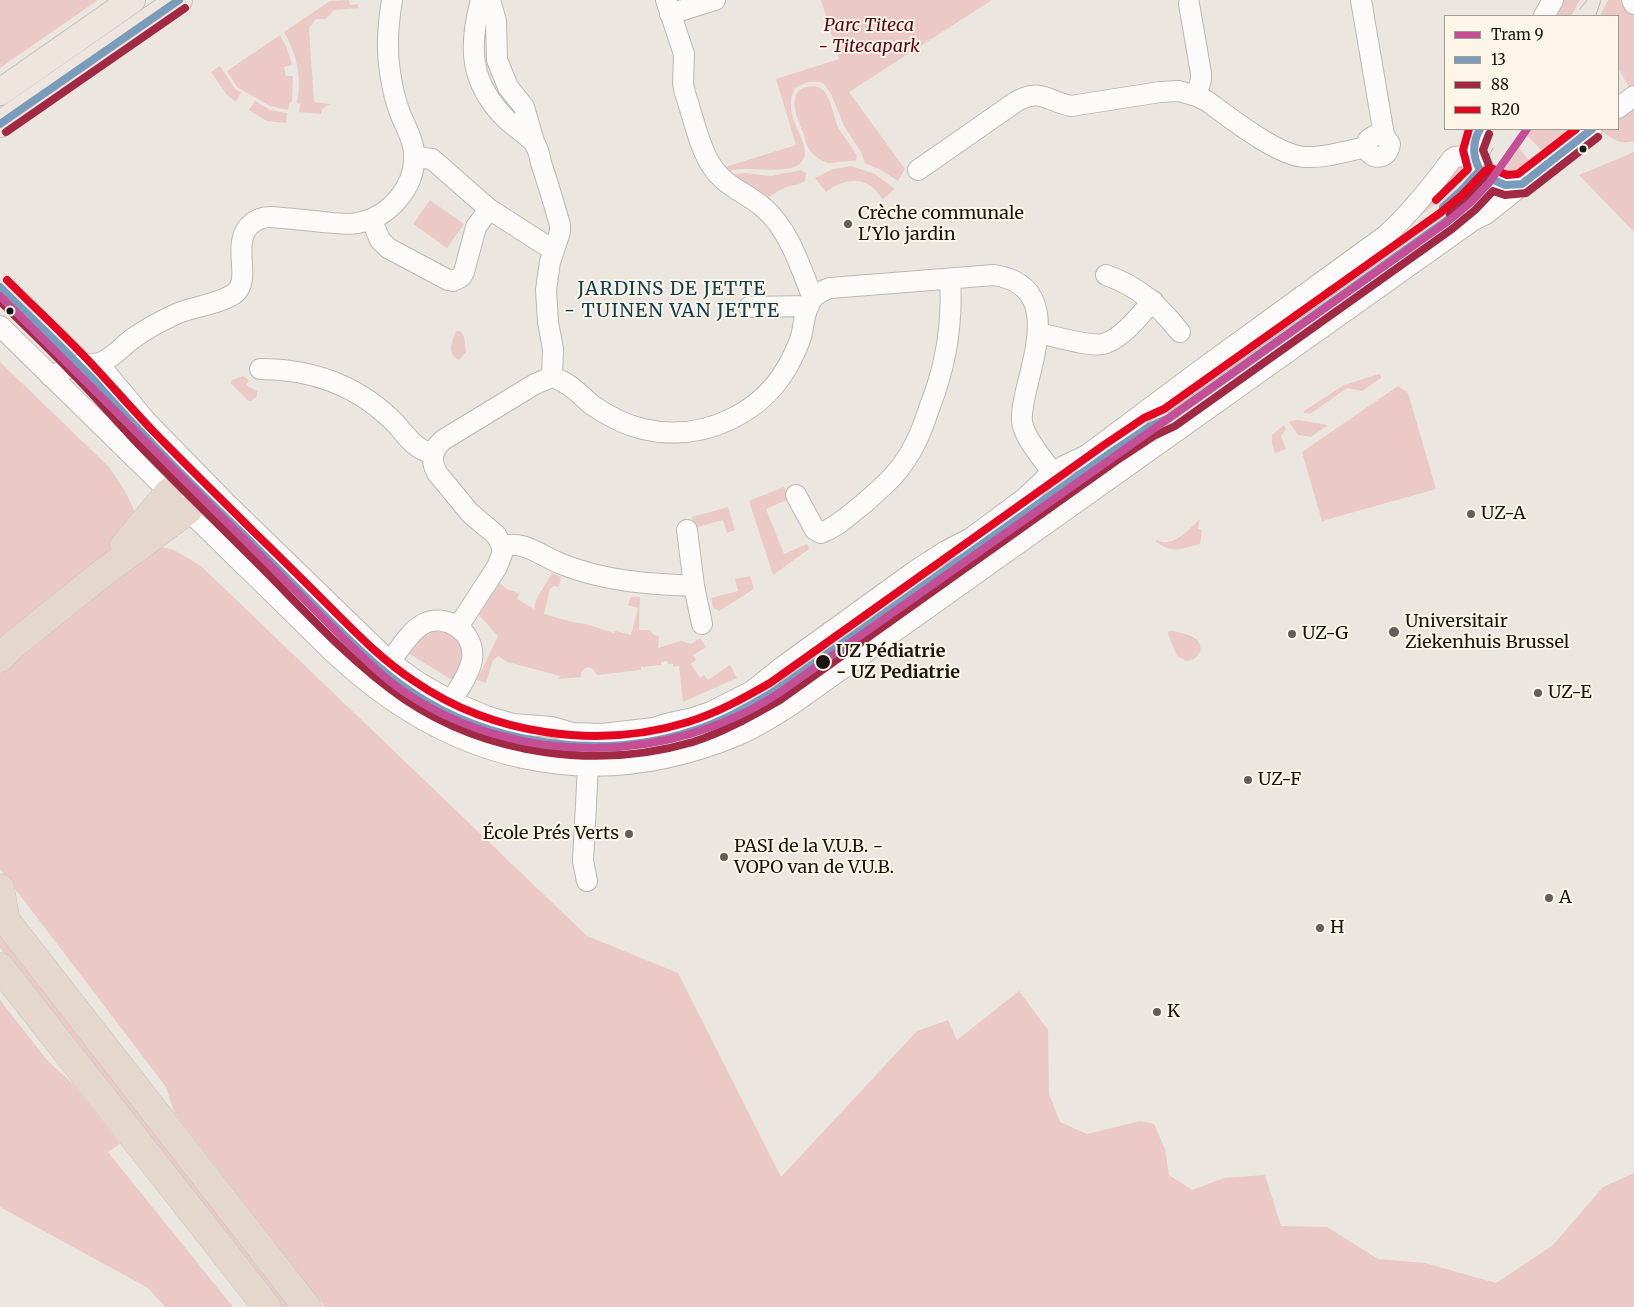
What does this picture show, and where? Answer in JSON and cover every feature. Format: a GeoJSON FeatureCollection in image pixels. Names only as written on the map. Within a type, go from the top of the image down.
{"type":"FeatureCollection","features":[{"type":"Feature","properties":{"kind":"highway"},"geometry":{"type":"LineString","coordinates":[[0,658],[13,645],[99,576],[178,501]]}},
{"type":"Feature","properties":{"kind":"highway"},"geometry":{"type":"LineString","coordinates":[[0,888],[3,917],[307,1307]]}},
{"type":"Feature","properties":{"kind":"highway"},"geometry":{"type":"LineString","coordinates":[[0,967],[267,1307]]}},
{"type":"Feature","properties":{"kind":"main road"},"geometry":{"type":"LineString","coordinates":[[0,92],[132,0]]}},
{"type":"Feature","properties":{"kind":"main road"},"geometry":{"type":"LineString","coordinates":[[0,124],[179,0]]}},
{"type":"Feature","properties":{"kind":"street"},"geometry":{"type":"LineString","coordinates":[[50,376],[79,364],[104,361],[154,325],[180,313],[222,300],[236,292],[242,276],[240,249],[242,238],[249,227],[260,218],[270,217],[350,224],[371,219],[386,211],[403,193],[411,173],[414,157],[412,140],[396,101],[390,71],[387,38],[392,0]]}},
{"type":"Feature","properties":{"kind":"street"},"geometry":{"type":"LineString","coordinates":[[481,0],[474,26],[473,52],[482,86],[500,113],[536,144]]}},
{"type":"Feature","properties":{"kind":"street"},"geometry":{"type":"LineString","coordinates":[[490,0],[496,21],[496,51],[500,68],[508,87],[524,107],[560,225],[560,232],[553,250],[548,274],[546,306],[553,348],[552,377]]}},
{"type":"Feature","properties":{"kind":"street"},"geometry":{"type":"LineString","coordinates":[[714,0],[668,7],[684,54],[683,84],[685,93],[708,159],[722,178],[755,201],[774,218],[790,243],[811,302]]}},
{"type":"Feature","properties":{"kind":"street"},"geometry":{"type":"LineString","coordinates":[[918,170],[1017,102],[1032,95],[1048,96],[1062,104],[1071,106],[1179,91],[1196,96],[1277,149],[1295,156],[1314,157],[1366,147],[1370,137],[1377,134],[1384,135],[1361,0]]}},
{"type":"Feature","properties":{"kind":"street"},"geometry":{"type":"LineString","coordinates":[[1545,15],[1553,0]]}},
{"type":"Feature","properties":{"kind":"street"},"geometry":{"type":"LineString","coordinates":[[1632,0],[1634,4]]}},
{"type":"Feature","properties":{"kind":"street"},"geometry":{"type":"LineString","coordinates":[[1189,4],[1201,73],[1196,96]]}},
{"type":"Feature","properties":{"kind":"street"},"geometry":{"type":"LineString","coordinates":[[1619,107],[1634,96]]}},
{"type":"Feature","properties":{"kind":"street"},"geometry":{"type":"LineString","coordinates":[[1480,130],[1475,140],[1473,155],[1479,168],[1505,185],[1522,184]]}},
{"type":"Feature","properties":{"kind":"street"},"geometry":{"type":"LineString","coordinates":[[0,326],[341,660],[387,698],[425,722],[488,749],[554,764],[588,766],[632,764],[676,756],[739,735],[772,717],[1472,221],[1486,214],[1591,130]]}},
{"type":"Feature","properties":{"kind":"street"},"geometry":{"type":"LineString","coordinates":[[98,363],[146,421],[227,504],[390,662],[418,682],[451,701],[486,716],[513,724],[552,727],[582,734],[609,734],[650,729],[698,717],[752,692],[782,667],[915,571],[971,538],[1025,498],[1053,473],[1087,455],[1385,236],[1398,225],[1452,159],[1473,155]]}},
{"type":"Feature","properties":{"kind":"street"},"geometry":{"type":"LineString","coordinates":[[414,157],[427,158],[436,163],[489,209],[553,250]]}},
{"type":"Feature","properties":{"kind":"street"},"geometry":{"type":"LineString","coordinates":[[1472,221],[1479,202],[1484,173]]}},
{"type":"Feature","properties":{"kind":"street"},"geometry":{"type":"LineString","coordinates":[[371,219],[380,240],[388,248],[453,281],[461,277],[464,272],[476,227],[489,209]]}},
{"type":"Feature","properties":{"kind":"street"},"geometry":{"type":"LineString","coordinates":[[458,627],[494,572],[501,557],[502,546],[496,535],[470,513],[433,467],[433,454],[438,444],[535,384],[552,377],[567,384],[609,416],[636,427],[661,432],[680,433],[714,426],[750,409],[770,391],[786,370],[797,346],[811,302],[824,290],[837,287],[994,275],[1006,277],[1017,282],[1030,296],[1038,315],[1038,333],[1022,411],[1022,424],[1026,434],[1053,473]]}},
{"type":"Feature","properties":{"kind":"street"},"geometry":{"type":"LineString","coordinates":[[1106,275],[1130,284],[1153,301],[1180,332]]}},
{"type":"Feature","properties":{"kind":"street"},"geometry":{"type":"LineString","coordinates":[[796,495],[815,530],[822,532],[835,527],[866,501],[890,480],[904,462],[923,430],[945,362],[950,319],[950,279]]}},
{"type":"Feature","properties":{"kind":"street"},"geometry":{"type":"LineString","coordinates":[[1038,333],[1093,345],[1102,344],[1124,332],[1153,301]]}},
{"type":"Feature","properties":{"kind":"street"},"geometry":{"type":"LineString","coordinates":[[748,307],[811,302]]}},
{"type":"Feature","properties":{"kind":"street"},"geometry":{"type":"LineString","coordinates":[[260,369],[278,369],[310,374],[343,385],[374,404],[421,450],[433,454]]}},
{"type":"Feature","properties":{"kind":"street"},"geometry":{"type":"LineString","coordinates":[[687,530],[694,586],[702,624]]}},
{"type":"Feature","properties":{"kind":"street"},"geometry":{"type":"LineString","coordinates":[[502,546],[514,544],[524,546],[562,564],[620,581],[694,586]]}},
{"type":"Feature","properties":{"kind":"street"},"geometry":{"type":"LineString","coordinates":[[390,662],[412,634],[424,624],[441,621],[450,622],[458,627],[469,640],[472,658],[467,674],[451,701]]}},
{"type":"Feature","properties":{"kind":"street"},"geometry":{"type":"LineString","coordinates":[[587,881],[583,861],[588,766]]}},
{"type":"Feature","properties":{"kind":"green space"},"geometry":{"type":"Polygon","coordinates":[[[0,0],[98,0],[0,68],[0,0]]]}},
{"type":"Feature","properties":{"kind":"green space"},"geometry":{"type":"Polygon","coordinates":[[[349,0],[350,5],[358,4],[358,8],[334,10],[326,19],[316,19],[309,28],[314,102],[330,104],[322,109],[321,114],[299,112],[300,104],[297,103],[299,75],[292,49],[284,32],[330,1],[349,0]]]}},
{"type":"Feature","properties":{"kind":"green space","name":"Parc Titeca - Titecapark"},"geometry":{"type":"Polygon","coordinates":[[[821,0],[992,0],[849,92],[905,169],[898,181],[881,170],[865,163],[861,152],[844,126],[831,94],[821,82],[808,82],[795,88],[791,98],[793,118],[805,151],[804,158],[799,164],[791,168],[770,170],[738,169],[730,171],[725,167],[796,145],[776,79],[839,59],[821,0]]]}},
{"type":"Feature","properties":{"kind":"green space"},"geometry":{"type":"Polygon","coordinates":[[[1559,0],[1580,0],[1572,15],[1558,15],[1552,12],[1559,0]]]}},
{"type":"Feature","properties":{"kind":"green space"},"geometry":{"type":"Polygon","coordinates":[[[1608,0],[1626,0],[1634,13],[1634,85],[1630,89],[1619,70],[1619,15],[1600,15],[1608,0]]]}},
{"type":"Feature","properties":{"kind":"green space"},"geometry":{"type":"Polygon","coordinates":[[[280,35],[292,65],[284,67],[286,76],[293,76],[292,102],[290,102],[288,110],[270,106],[237,87],[227,71],[280,35]]]}},
{"type":"Feature","properties":{"kind":"green space"},"geometry":{"type":"Polygon","coordinates":[[[220,66],[235,89],[241,92],[236,102],[227,95],[211,72],[220,66]]]}},
{"type":"Feature","properties":{"kind":"green space"},"geometry":{"type":"Polygon","coordinates":[[[814,86],[820,88],[828,97],[839,129],[857,156],[856,161],[828,163],[816,157],[809,149],[795,110],[795,97],[799,91],[814,86]]]}},
{"type":"Feature","properties":{"kind":"green space"},"geometry":{"type":"Polygon","coordinates":[[[255,101],[270,110],[287,113],[286,123],[267,121],[249,110],[255,101]]]}},
{"type":"Feature","properties":{"kind":"green space"},"geometry":{"type":"Polygon","coordinates":[[[1634,108],[1634,141],[1619,141],[1600,130],[1619,130],[1619,113],[1634,108]]]}},
{"type":"Feature","properties":{"kind":"green space"},"geometry":{"type":"Polygon","coordinates":[[[1531,130],[1582,130],[1549,157],[1527,136],[1531,130]]]}},
{"type":"Feature","properties":{"kind":"green space"},"geometry":{"type":"Polygon","coordinates":[[[1519,148],[1537,166],[1525,174],[1500,176],[1519,148]]]}},
{"type":"Feature","properties":{"kind":"green space"},"geometry":{"type":"Polygon","coordinates":[[[1634,152],[1634,232],[1579,175],[1634,152]]]}},
{"type":"Feature","properties":{"kind":"green space"},"geometry":{"type":"Polygon","coordinates":[[[1455,162],[1467,165],[1462,180],[1455,188],[1386,240],[1455,162]]]}},
{"type":"Feature","properties":{"kind":"green space"},"geometry":{"type":"Polygon","coordinates":[[[851,166],[875,174],[895,189],[883,199],[872,187],[855,181],[837,185],[826,192],[815,178],[833,169],[851,166]]]}},
{"type":"Feature","properties":{"kind":"green space"},"geometry":{"type":"Polygon","coordinates":[[[801,170],[806,173],[805,181],[781,189],[766,200],[733,177],[735,174],[745,173],[771,176],[801,170]]]}},
{"type":"Feature","properties":{"kind":"green space"},"geometry":{"type":"Polygon","coordinates":[[[430,200],[464,224],[447,248],[413,224],[430,200]]]}},
{"type":"Feature","properties":{"kind":"green space"},"geometry":{"type":"Polygon","coordinates":[[[456,331],[460,331],[464,336],[466,352],[459,360],[451,351],[456,331]]]}},
{"type":"Feature","properties":{"kind":"green space"},"geometry":{"type":"Polygon","coordinates":[[[0,362],[109,467],[123,488],[139,519],[92,569],[0,646],[0,362]]]}},
{"type":"Feature","properties":{"kind":"green space"},"geometry":{"type":"Polygon","coordinates":[[[1379,374],[1381,378],[1362,391],[1347,388],[1310,414],[1304,413],[1304,411],[1344,385],[1379,374]]]}},
{"type":"Feature","properties":{"kind":"green space"},"geometry":{"type":"Polygon","coordinates":[[[243,376],[249,380],[246,385],[257,391],[257,396],[251,401],[231,384],[232,380],[243,376]]]}},
{"type":"Feature","properties":{"kind":"green space"},"geometry":{"type":"Polygon","coordinates":[[[1398,386],[1408,393],[1436,489],[1322,521],[1302,452],[1398,386]]]}},
{"type":"Feature","properties":{"kind":"green space"},"geometry":{"type":"Polygon","coordinates":[[[1295,420],[1328,425],[1311,437],[1298,435],[1289,422],[1295,420]]]}},
{"type":"Feature","properties":{"kind":"green space"},"geometry":{"type":"Polygon","coordinates":[[[1284,425],[1286,429],[1281,436],[1286,449],[1275,453],[1272,435],[1284,425]]]}},
{"type":"Feature","properties":{"kind":"green space"},"geometry":{"type":"Polygon","coordinates":[[[784,487],[789,499],[766,509],[784,554],[807,544],[809,549],[773,575],[749,501],[784,487]]]}},
{"type":"Feature","properties":{"kind":"green space"},"geometry":{"type":"Polygon","coordinates":[[[728,507],[735,530],[727,533],[723,520],[694,528],[692,517],[728,507]]]}},
{"type":"Feature","properties":{"kind":"green space"},"geometry":{"type":"Polygon","coordinates":[[[1200,519],[1198,529],[1202,530],[1200,544],[1182,549],[1172,549],[1155,541],[1169,542],[1175,540],[1200,519]]]}},
{"type":"Feature","properties":{"kind":"green space"},"geometry":{"type":"Polygon","coordinates":[[[157,542],[162,547],[174,550],[201,566],[587,936],[678,973],[781,1177],[917,1031],[948,1020],[957,1040],[1019,991],[1048,1030],[1049,1094],[1060,1122],[1087,1134],[1140,1121],[1154,1124],[1165,1149],[1169,1175],[1192,1190],[1224,1178],[1265,1175],[1281,1226],[1327,1227],[1378,1259],[1425,1263],[1496,1283],[1553,1245],[1603,1187],[1634,1173],[1634,1307],[325,1307],[174,1112],[166,1087],[0,869],[0,674],[15,655],[157,542]]]}},
{"type":"Feature","properties":{"kind":"green space"},"geometry":{"type":"Polygon","coordinates":[[[552,573],[561,577],[559,587],[553,586],[550,588],[544,614],[614,633],[615,631],[631,635],[638,608],[628,605],[631,597],[640,597],[639,630],[650,630],[654,635],[659,636],[658,648],[681,641],[691,644],[700,638],[706,647],[693,655],[696,660],[691,664],[700,678],[704,675],[708,680],[730,665],[737,678],[683,702],[679,666],[673,667],[673,664],[668,664],[667,661],[661,662],[661,665],[641,667],[641,670],[597,675],[593,669],[588,667],[582,671],[581,677],[559,679],[560,676],[508,662],[498,656],[493,660],[486,683],[477,680],[498,636],[479,615],[500,583],[508,590],[519,594],[517,599],[534,609],[536,600],[552,573]]]}},
{"type":"Feature","properties":{"kind":"green space"},"geometry":{"type":"Polygon","coordinates":[[[750,576],[754,589],[719,611],[713,607],[711,598],[738,591],[735,579],[750,576]]]}},
{"type":"Feature","properties":{"kind":"green space"},"geometry":{"type":"Polygon","coordinates":[[[436,625],[467,644],[457,683],[405,651],[436,625]]]}},
{"type":"Feature","properties":{"kind":"green space"},"geometry":{"type":"Polygon","coordinates":[[[1169,631],[1183,633],[1196,639],[1200,650],[1194,659],[1186,661],[1177,656],[1168,634],[1169,631]]]}},
{"type":"Feature","properties":{"kind":"green space"},"geometry":{"type":"Polygon","coordinates":[[[0,934],[294,1307],[283,1307],[0,948],[0,934]]]}},
{"type":"Feature","properties":{"kind":"green space"},"geometry":{"type":"Polygon","coordinates":[[[0,1000],[47,1060],[73,1084],[120,1144],[108,1152],[233,1307],[165,1307],[148,1288],[0,1207],[0,1000]]]}},
{"type":"Feature","properties":{"kind":"tram line"},"geometry":{"type":"LineString","coordinates":[[1580,9],[1587,0]]}},
{"type":"Feature","properties":{"kind":"tram line"},"geometry":{"type":"LineString","coordinates":[[1596,15],[1601,0]]}},
{"type":"Feature","properties":{"kind":"tram line","name":"9"},"geometry":{"type":"LineString","coordinates":[[0,296],[349,644],[401,690],[452,719],[498,735],[546,745],[594,748],[643,744],[690,734],[736,717],[779,693],[1447,222],[1470,203],[1489,183],[1526,130]]}},
{"type":"Feature","properties":{"kind":"tram line"},"geometry":{"type":"LineString","coordinates":[[1458,200],[1481,171],[1493,148]]}},
{"type":"Feature","properties":{"kind":"tram line"},"geometry":{"type":"LineString","coordinates":[[1168,413],[1475,193],[1506,159]]}},
{"type":"Feature","properties":{"kind":"tram line"},"geometry":{"type":"LineString","coordinates":[[1302,311],[1330,286]]}},
{"type":"Feature","properties":{"kind":"transit line","name":"13"},"geometry":{"type":"LineString","coordinates":[[0,124],[179,0]]}},
{"type":"Feature","properties":{"kind":"transit line","name":"88"},"geometry":{"type":"LineString","coordinates":[[6,132],[185,8]]}},
{"type":"Feature","properties":{"kind":"transit line","name":"R20"},"geometry":{"type":"LineString","coordinates":[[1436,200],[1468,169],[1463,150],[1469,130]]}},
{"type":"Feature","properties":{"kind":"transit line","name":"13"},"geometry":{"type":"LineString","coordinates":[[1443,207],[1480,170],[1475,160],[1474,150],[1480,130]]}},
{"type":"Feature","properties":{"kind":"transit line","name":"R20"},"geometry":{"type":"LineString","coordinates":[[7,280],[85,357],[203,482],[359,636],[402,673],[444,699],[477,714],[511,725],[546,732],[582,736],[618,735],[654,730],[688,722],[730,705],[770,683],[1104,445],[1144,418],[1164,409],[1440,213],[1462,195],[1486,170],[1493,169],[1507,175],[1518,174],[1575,130]]}},
{"type":"Feature","properties":{"kind":"transit line","name":"13"},"geometry":{"type":"LineString","coordinates":[[0,287],[59,345],[197,490],[354,644],[410,691],[441,709],[475,724],[510,735],[546,742],[584,746],[621,745],[657,740],[692,731],[735,713],[775,691],[1110,453],[1149,427],[1169,418],[1446,221],[1469,202],[1491,179],[1505,185],[1522,184],[1591,130]]}},
{"type":"Feature","properties":{"kind":"transit line","name":"88"},"geometry":{"type":"LineString","coordinates":[[1450,214],[1469,197],[1489,174],[1490,168],[1483,150],[1489,134]]}},
{"type":"Feature","properties":{"kind":"transit line","name":"88"},"geometry":{"type":"LineString","coordinates":[[0,301],[152,458],[323,630],[362,666],[404,699],[436,718],[471,733],[507,745],[544,752],[619,755],[657,750],[693,742],[727,729],[780,700],[1116,461],[1154,436],[1175,426],[1452,229],[1475,210],[1493,191],[1505,195],[1526,193],[1598,137]]}},
{"type":"Feature","properties":{"kind":"place","name":"Crèche communale L'Ylo jardin"},"geometry":{"type":"Point","coordinates":[848,224]}},
{"type":"Feature","properties":{"kind":"place","name":"UZ-A"},"geometry":{"type":"Point","coordinates":[1471,514]}},
{"type":"Feature","properties":{"kind":"place","name":"Universitair Ziekenhuis Brussel"},"geometry":{"type":"Point","coordinates":[1394,632]}},
{"type":"Feature","properties":{"kind":"place","name":"UZ-G"},"geometry":{"type":"Point","coordinates":[1292,634]}},
{"type":"Feature","properties":{"kind":"place","name":"UZ Pédiatrie - UZ Pediatrie"},"geometry":{"type":"Point","coordinates":[823,662]}},
{"type":"Feature","properties":{"kind":"place","name":"UZ-E"},"geometry":{"type":"Point","coordinates":[1538,693]}},
{"type":"Feature","properties":{"kind":"place","name":"UZ-F"},"geometry":{"type":"Point","coordinates":[1248,780]}},
{"type":"Feature","properties":{"kind":"place","name":"École Prés Verts"},"geometry":{"type":"Point","coordinates":[629,834]}},
{"type":"Feature","properties":{"kind":"place","name":"PASI de la V.U.B. - VOPO van de V.U.B."},"geometry":{"type":"Point","coordinates":[724,857]}},
{"type":"Feature","properties":{"kind":"place","name":"A"},"geometry":{"type":"Point","coordinates":[1549,898]}},
{"type":"Feature","properties":{"kind":"place","name":"H"},"geometry":{"type":"Point","coordinates":[1320,928]}},
{"type":"Feature","properties":{"kind":"place","name":"K"},"geometry":{"type":"Point","coordinates":[1157,1012]}},
{"type":"Feature","properties":{"kind":"district","name":"JARDINS DE JETTE - TUINEN VAN JETTE"},"geometry":{"type":"Point","coordinates":[672,301]}}]}
